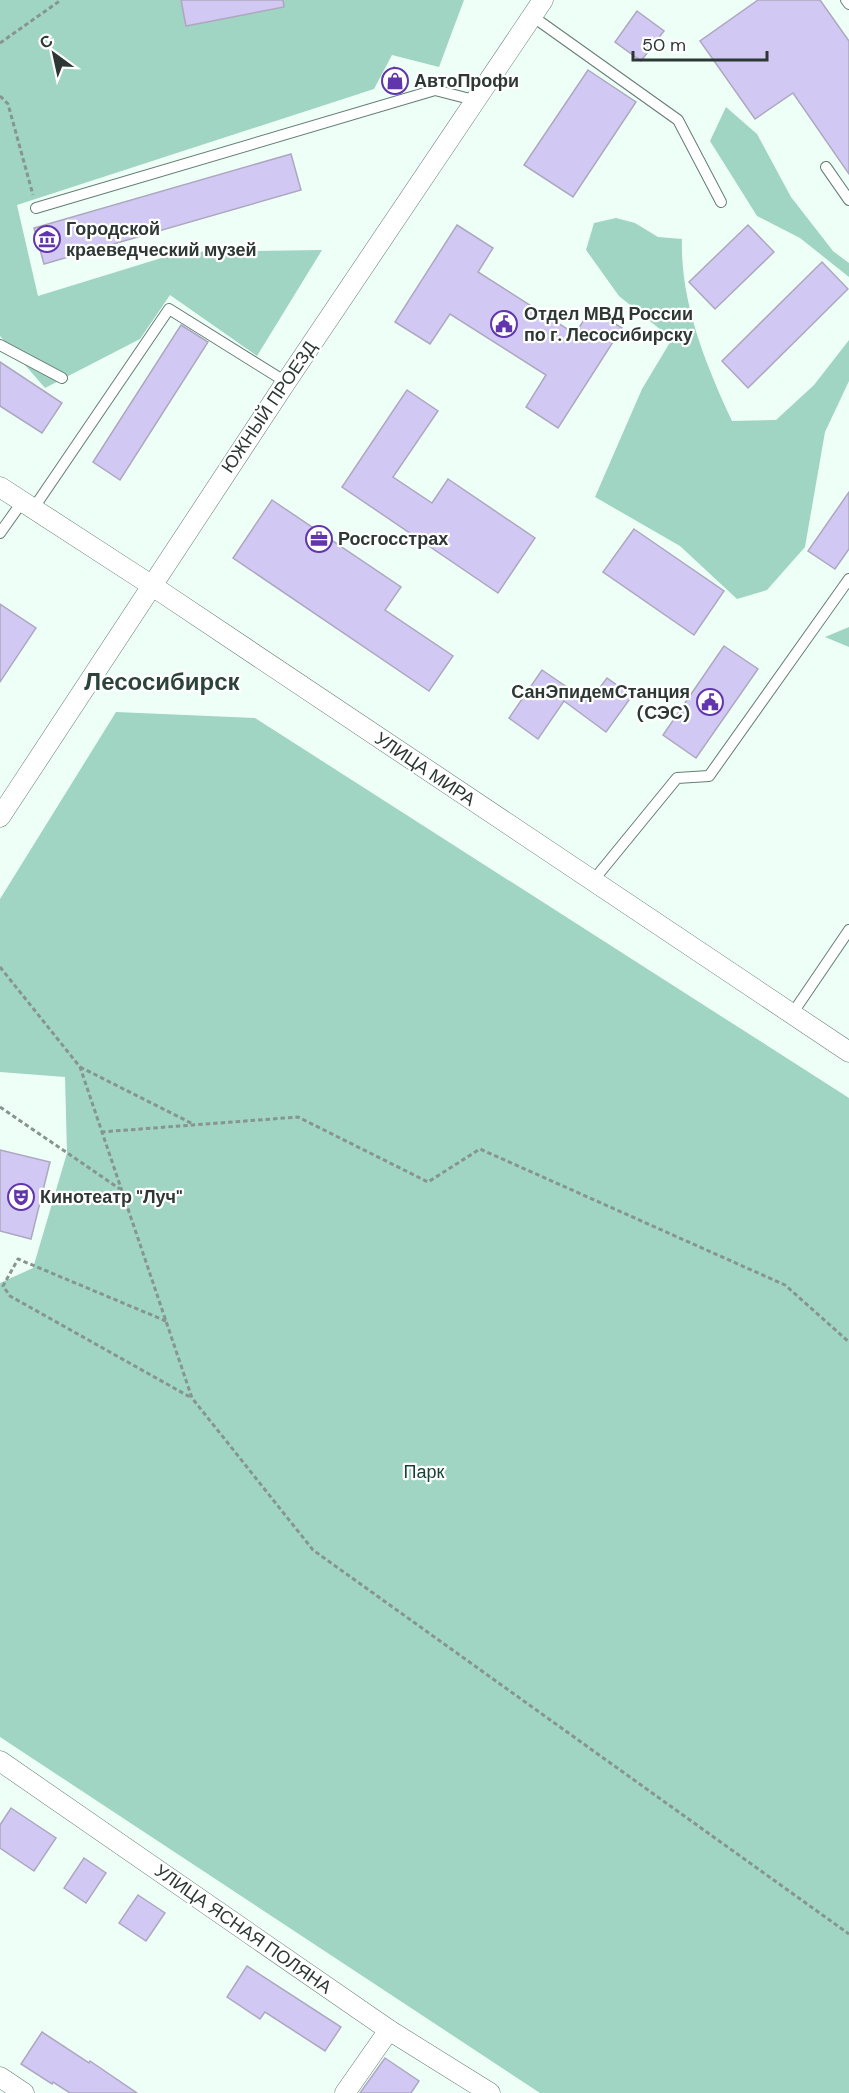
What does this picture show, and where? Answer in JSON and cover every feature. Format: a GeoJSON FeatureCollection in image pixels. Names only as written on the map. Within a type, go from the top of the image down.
{"type":"FeatureCollection","features":[{"type":"Feature","properties":{"kind":"street","name":"ЮЖНЫЙ ПРОЕЗД"},"geometry":{"type":"LineString","coordinates":[[0,817],[151,585],[537,8]]}},
{"type":"Feature","properties":{"kind":"street","name":"УЛИЦА МИРА"},"geometry":{"type":"LineString","coordinates":[[0,488],[151,585],[849,1052]]}},
{"type":"Feature","properties":{"kind":"street","name":"УЛИЦА ЯСНАЯ ПОЛЯНА"},"geometry":{"type":"LineString","coordinates":[[0,1761],[389,2030],[490,2093]]}},
{"type":"Feature","properties":{"kind":"street"},"geometry":{"type":"LineString","coordinates":[[345,2093],[389,2030]]}},
{"type":"Feature","properties":{"kind":"street"},"geometry":{"type":"LineString","coordinates":[[0,2078],[24,2093]]}},
{"type":"Feature","properties":{"kind":"lane"},"geometry":{"type":"LineString","coordinates":[[537,8],[678,120],[722,202]]}},
{"type":"Feature","properties":{"kind":"lane"},"geometry":{"type":"LineString","coordinates":[[36,208],[435,90],[474,100]]}},
{"type":"Feature","properties":{"kind":"lane"},"geometry":{"type":"LineString","coordinates":[[826,167],[849,200]]}},
{"type":"Feature","properties":{"kind":"lane"},"geometry":{"type":"LineString","coordinates":[[0,533],[28,505],[169,309],[286,382]]}},
{"type":"Feature","properties":{"kind":"lane"},"geometry":{"type":"LineString","coordinates":[[0,345],[62,378]]}},
{"type":"Feature","properties":{"kind":"lane"},"geometry":{"type":"LineString","coordinates":[[592,882],[677,778],[709,776],[849,579]]}},
{"type":"Feature","properties":{"kind":"lane"},"geometry":{"type":"LineString","coordinates":[[792,1014],[848,935]]}},
{"type":"Feature","properties":{"kind":"path"},"geometry":{"type":"LineString","coordinates":[[0,43],[7,41],[61,0]]}},
{"type":"Feature","properties":{"kind":"path"},"geometry":{"type":"LineString","coordinates":[[0,96],[8,104],[36,208]]}},
{"type":"Feature","properties":{"kind":"path"},"geometry":{"type":"LineString","coordinates":[[0,967],[80,1067],[192,1398],[313,1550],[849,1935]]}},
{"type":"Feature","properties":{"kind":"path"},"geometry":{"type":"LineString","coordinates":[[80,1067],[195,1125]]}},
{"type":"Feature","properties":{"kind":"path"},"geometry":{"type":"LineString","coordinates":[[0,1107],[121,1190]]}},
{"type":"Feature","properties":{"kind":"path"},"geometry":{"type":"LineString","coordinates":[[101,1132],[298,1118],[428,1182],[480,1149],[784,1285],[849,1342]]}},
{"type":"Feature","properties":{"kind":"path"},"geometry":{"type":"LineString","coordinates":[[166,1321],[18,1259],[3,1286],[10,1296],[192,1398]]}},
{"type":"Feature","properties":{"kind":"green space"},"geometry":{"type":"Polygon","coordinates":[[[0,0],[464,0],[439,67],[392,55],[374,89],[17,205],[38,296],[181,252],[322,250],[257,356],[170,295],[140,339],[45,388],[0,336],[0,0]]]}},
{"type":"Feature","properties":{"kind":"green space"},"geometry":{"type":"Polygon","coordinates":[[[726,107],[757,134],[791,197],[833,251],[849,263],[849,277],[800,238],[757,216],[710,141],[726,107]]]}},
{"type":"Feature","properties":{"kind":"green space"},"geometry":{"type":"Polygon","coordinates":[[[616,218],[635,223],[658,237],[682,239],[685,286],[696,333],[732,421],[776,420],[814,385],[849,340],[849,381],[825,432],[805,547],[767,590],[737,599],[680,546],[595,497],[642,389],[672,339],[619,296],[586,250],[594,223],[616,218]]]}},
{"type":"Feature","properties":{"kind":"green space"},"geometry":{"type":"Polygon","coordinates":[[[849,627],[849,647],[825,637],[849,627]]]}},
{"type":"Feature","properties":{"kind":"green space","name":"Парк"},"geometry":{"type":"Polygon","coordinates":[[[116,712],[255,718],[849,1098],[849,2093],[540,2093],[0,1737],[0,1283],[33,1268],[67,1153],[65,1077],[0,1072],[0,899],[116,712]]]}},
{"type":"Feature","properties":{"kind":"building"},"geometry":{"type":"Polygon","coordinates":[[[181,0],[283,0],[284,7],[186,26],[181,0]]]}},
{"type":"Feature","properties":{"kind":"building"},"geometry":{"type":"Polygon","coordinates":[[[758,0],[820,0],[849,41],[849,174],[793,93],[755,119],[700,41],[758,0]]]}},
{"type":"Feature","properties":{"kind":"building"},"geometry":{"type":"Polygon","coordinates":[[[637,11],[664,31],[641,61],[615,42],[637,11]]]}},
{"type":"Feature","properties":{"kind":"building","name":"АвтоПрофи"},"geometry":{"type":"Polygon","coordinates":[[[394,67],[407,75],[396,94],[383,87],[394,67]]]}},
{"type":"Feature","properties":{"kind":"building"},"geometry":{"type":"Polygon","coordinates":[[[588,70],[636,102],[573,197],[524,165],[588,70]]]}},
{"type":"Feature","properties":{"kind":"building"},"geometry":{"type":"Polygon","coordinates":[[[291,154],[301,190],[44,264],[34,228],[291,154]]]}},
{"type":"Feature","properties":{"kind":"building"},"geometry":{"type":"Polygon","coordinates":[[[457,225],[493,248],[478,272],[575,334],[591,309],[622,328],[558,428],[526,407],[546,375],[450,314],[430,344],[395,322],[457,225]]]}},
{"type":"Feature","properties":{"kind":"building"},"geometry":{"type":"Polygon","coordinates":[[[748,225],[774,252],[715,309],[689,282],[748,225]]]}},
{"type":"Feature","properties":{"kind":"building"},"geometry":{"type":"Polygon","coordinates":[[[822,262],[848,289],[748,388],[722,361],[822,262]]]}},
{"type":"Feature","properties":{"kind":"building"},"geometry":{"type":"Polygon","coordinates":[[[181,325],[208,342],[120,480],[93,462],[181,325]]]}},
{"type":"Feature","properties":{"kind":"building"},"geometry":{"type":"Polygon","coordinates":[[[0,362],[62,403],[42,433],[0,406],[0,362]]]}},
{"type":"Feature","properties":{"kind":"building"},"geometry":{"type":"Polygon","coordinates":[[[407,390],[438,411],[393,477],[432,503],[448,479],[535,538],[498,593],[342,487],[407,390]]]}},
{"type":"Feature","properties":{"kind":"building"},"geometry":{"type":"Polygon","coordinates":[[[849,492],[849,549],[835,569],[808,551],[849,492]]]}},
{"type":"Feature","properties":{"kind":"building"},"geometry":{"type":"Polygon","coordinates":[[[272,500],[401,587],[385,610],[453,656],[429,691],[233,558],[272,500]]]}},
{"type":"Feature","properties":{"kind":"building"},"geometry":{"type":"Polygon","coordinates":[[[634,529],[724,591],[694,635],[603,572],[634,529]]]}},
{"type":"Feature","properties":{"kind":"building"},"geometry":{"type":"Polygon","coordinates":[[[0,604],[36,628],[0,682],[0,604]]]}},
{"type":"Feature","properties":{"kind":"building","name":"СанЭпидемСтанция (СЭС)"},"geometry":{"type":"Polygon","coordinates":[[[724,646],[758,669],[696,758],[663,735],[724,646]]]}},
{"type":"Feature","properties":{"kind":"building"},"geometry":{"type":"Polygon","coordinates":[[[542,670],[589,702],[607,678],[632,696],[606,732],[564,701],[538,739],[509,718],[542,670]]]}},
{"type":"Feature","properties":{"kind":"building","name":"Кинотеатр \"Луч\""},"geometry":{"type":"Polygon","coordinates":[[[0,1150],[50,1162],[31,1239],[0,1231],[0,1150]]]}},
{"type":"Feature","properties":{"kind":"building"},"geometry":{"type":"Polygon","coordinates":[[[11,1808],[56,1838],[34,1871],[0,1848],[0,1825],[11,1808]]]}},
{"type":"Feature","properties":{"kind":"building"},"geometry":{"type":"Polygon","coordinates":[[[84,1858],[106,1873],[86,1903],[64,1888],[84,1858]]]}},
{"type":"Feature","properties":{"kind":"building"},"geometry":{"type":"Polygon","coordinates":[[[138,1895],[165,1913],[146,1941],[119,1923],[138,1895]]]}},
{"type":"Feature","properties":{"kind":"building"},"geometry":{"type":"Polygon","coordinates":[[[247,1966],[341,2027],[325,2051],[265,2012],[260,2019],[227,1997],[247,1966]]]}},
{"type":"Feature","properties":{"kind":"building"},"geometry":{"type":"Polygon","coordinates":[[[42,2032],[137,2093],[70,2093],[53,2082],[52,2084],[21,2064],[42,2032]]]}},
{"type":"Feature","properties":{"kind":"building"},"geometry":{"type":"Polygon","coordinates":[[[385,2058],[419,2081],[411,2093],[360,2093],[385,2058]]]}},
{"type":"Feature","properties":{"kind":"place","name":"АвтоПрофи"},"geometry":{"type":"Point","coordinates":[395,81]}},
{"type":"Feature","properties":{"kind":"place","name":"Городской краеведческий музей"},"geometry":{"type":"Point","coordinates":[47,239]}},
{"type":"Feature","properties":{"kind":"place","name":"Отдел МВД России по г. Лесосибирску"},"geometry":{"type":"Point","coordinates":[504,324]}},
{"type":"Feature","properties":{"kind":"place","name":"Росгосстрах"},"geometry":{"type":"Point","coordinates":[319,539]}},
{"type":"Feature","properties":{"kind":"place","name":"СанЭпидемСтанция (СЭС)"},"geometry":{"type":"Point","coordinates":[710,702]}},
{"type":"Feature","properties":{"kind":"place","name":"Кинотеатр \"Луч\""},"geometry":{"type":"Point","coordinates":[21,1197]}},
{"type":"Feature","properties":{"kind":"district","name":"Лесосибирск"},"geometry":{"type":"Point","coordinates":[162,681]}}]}
